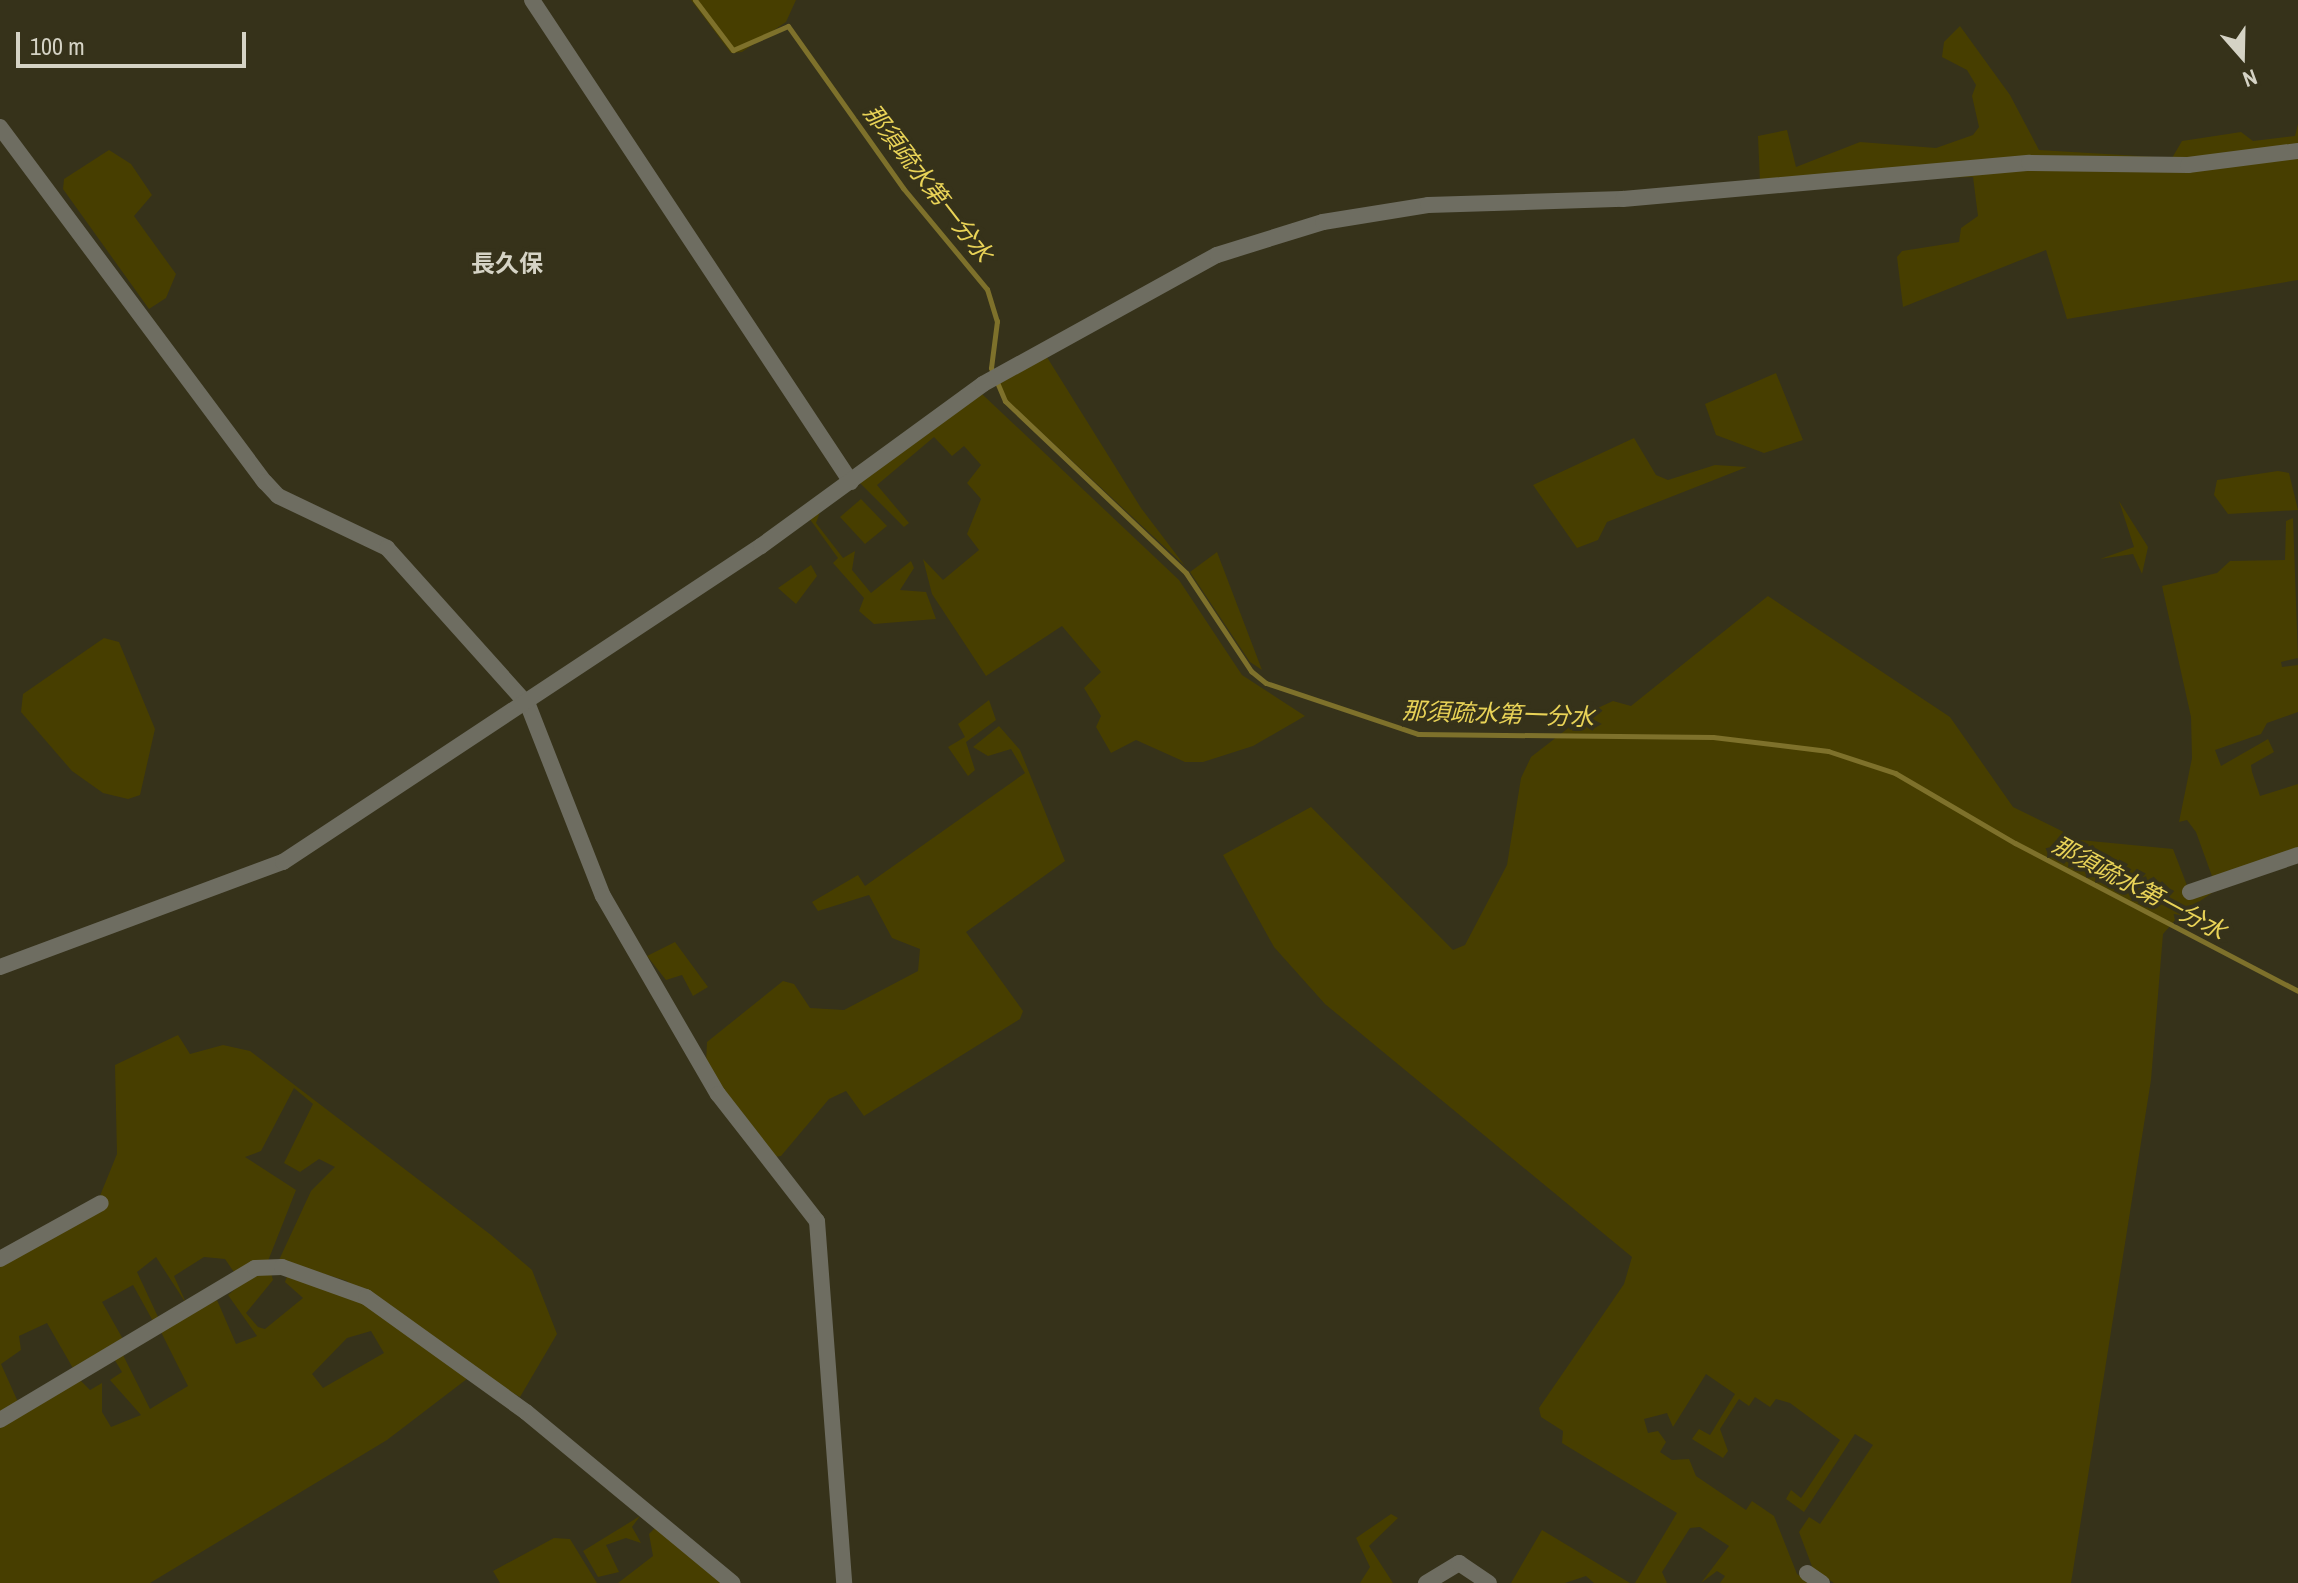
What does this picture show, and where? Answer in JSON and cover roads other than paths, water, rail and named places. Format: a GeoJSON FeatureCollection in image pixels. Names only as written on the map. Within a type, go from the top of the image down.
{"type":"FeatureCollection","features":[{"type":"Feature","properties":{"kind":"street"},"geometry":{"type":"LineString","coordinates":[[532,0],[851,482]]}},
{"type":"Feature","properties":{"kind":"street"},"geometry":{"type":"LineString","coordinates":[[0,127],[265,482],[278,496],[387,548],[528,705],[603,896],[718,1094],[817,1221],[844,1583]]}},
{"type":"Feature","properties":{"kind":"street"},"geometry":{"type":"LineString","coordinates":[[0,967],[283,862],[528,705],[851,482],[983,384],[1180,270],[1335,219],[1428,205],[1623,199],[2029,163],[2188,165],[2298,151]]}},
{"type":"Feature","properties":{"kind":"street"},"geometry":{"type":"LineString","coordinates":[[2190,892],[2297,859]]}},
{"type":"Feature","properties":{"kind":"street"},"geometry":{"type":"LineString","coordinates":[[0,1259],[101,1203]]}},
{"type":"Feature","properties":{"kind":"street"},"geometry":{"type":"LineString","coordinates":[[0,1420],[255,1268],[282,1267],[366,1297],[526,1412],[733,1583]]}},
{"type":"Feature","properties":{"kind":"street"},"geometry":{"type":"LineString","coordinates":[[1426,1583],[1459,1563],[1489,1583]]}},
{"type":"Feature","properties":{"kind":"street"},"geometry":{"type":"LineString","coordinates":[[1807,1573],[1822,1583]]}},
{"type":"Feature","properties":{"kind":"waterway","name":"那須疏水第一分水"},"geometry":{"type":"LineString","coordinates":[[695,0],[733,50],[788,26],[903,188],[987,289],[997,321],[991,368],[1005,401],[1186,573],[1251,671],[1266,683],[1418,734],[1713,737],[1828,751],[1895,773],[2015,843],[2298,991]]}},
{"type":"Feature","properties":{"kind":"district","name":"長久保"},"geometry":{"type":"Point","coordinates":[507,264]}}]}
